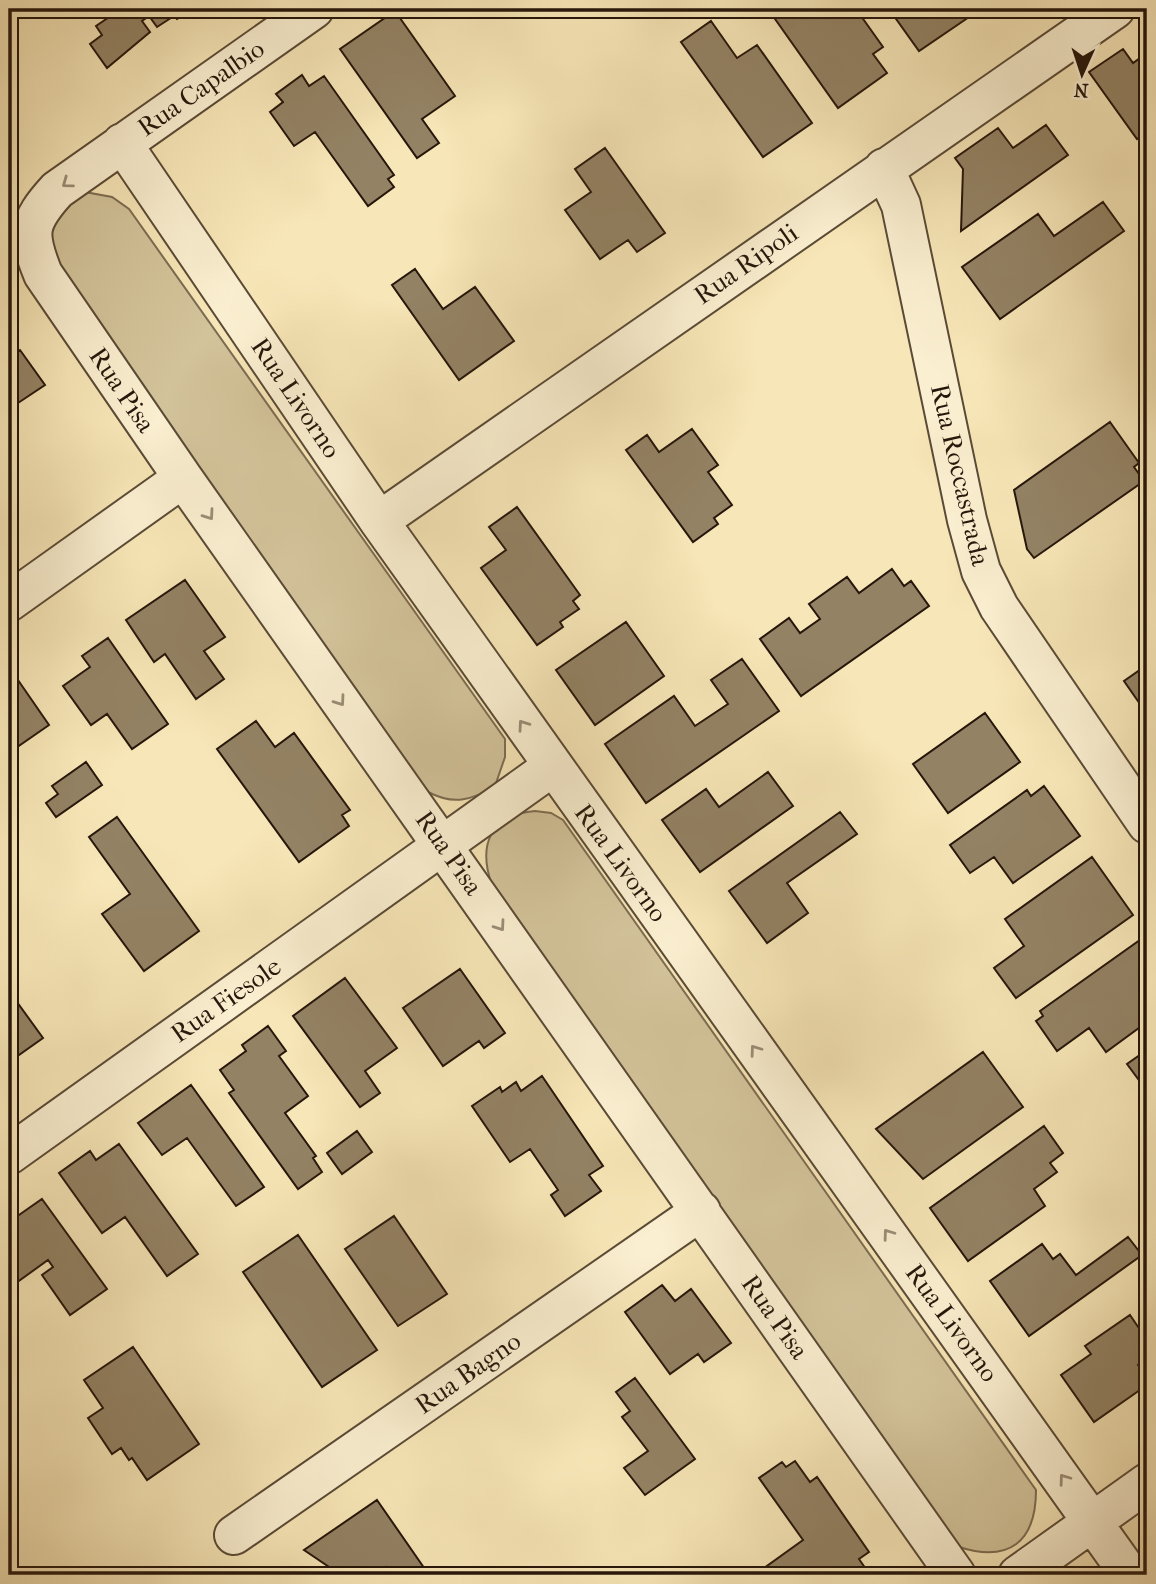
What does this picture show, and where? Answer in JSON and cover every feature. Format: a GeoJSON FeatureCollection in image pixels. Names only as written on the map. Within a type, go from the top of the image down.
{"type":"FeatureCollection","features":[{"type":"Feature","properties":{"kind":"street","name":"Rua Capalbio"},"geometry":{"type":"LineString","coordinates":[[122,143],[314,9]]}},
{"type":"Feature","properties":{"kind":"street","name":"Rua Ripoli"},"geometry":{"type":"LineString","coordinates":[[379,521],[1115,9]]}},
{"type":"Feature","properties":{"kind":"street","name":"Rua Pisa"},"geometry":{"type":"LineString","coordinates":[[122,143],[50,197],[37,212],[32,238],[43,274],[183,478],[956,1575]]}},
{"type":"Feature","properties":{"kind":"street","name":"Rua Livorno"},"geometry":{"type":"LineString","coordinates":[[122,143],[379,521],[552,767],[1095,1522],[1130,1575]]}},
{"type":"Feature","properties":{"kind":"street","name":"Rua Roccastrada"},"geometry":{"type":"LineString","coordinates":[[884,168],[901,205],[967,520],[982,571],[999,607],[1031,658],[1147,824]]}},
{"type":"Feature","properties":{"kind":"street"},"geometry":{"type":"LineString","coordinates":[[9,602],[183,478]]}},
{"type":"Feature","properties":{"kind":"street","name":"Rua Fiesole"},"geometry":{"type":"LineString","coordinates":[[9,1155],[552,767]]}},
{"type":"Feature","properties":{"kind":"street","name":"Rua Bagno"},"geometry":{"type":"LineString","coordinates":[[234,1535],[701,1211]]}},
{"type":"Feature","properties":{"kind":"street"},"geometry":{"type":"LineString","coordinates":[[1018,1575],[1147,1483]]}},
{"type":"Feature","properties":{"kind":"shaded area"},"geometry":{"type":"Polygon","coordinates":[[[85,192],[112,197],[129,209],[505,739],[505,757],[495,786],[462,800],[446,799],[428,792],[49,259],[55,219],[66,206],[85,192]]]}},
{"type":"Feature","properties":{"kind":"shaded area"},"geometry":{"type":"Polygon","coordinates":[[[535,811],[551,813],[563,820],[1036,1490],[1031,1523],[1016,1544],[1005,1550],[992,1552],[959,1547],[492,885],[486,858],[491,835],[497,826],[507,819],[535,811]]]}},
{"type":"Feature","properties":{"kind":"building"},"geometry":{"type":"Polygon","coordinates":[[[121,9],[190,11],[177,19],[174,16],[157,27],[149,16],[142,21],[150,32],[107,68],[90,44],[102,35],[96,26],[121,9]]]}},
{"type":"Feature","properties":{"kind":"building"},"geometry":{"type":"Polygon","coordinates":[[[768,9],[817,9],[823,17],[835,9],[856,9],[883,47],[873,54],[887,73],[838,108],[768,9]]]}},
{"type":"Feature","properties":{"kind":"building"},"geometry":{"type":"Polygon","coordinates":[[[889,9],[963,9],[969,17],[919,51],[889,9]]]}},
{"type":"Feature","properties":{"kind":"building"},"geometry":{"type":"Polygon","coordinates":[[[395,11],[455,96],[422,119],[439,143],[417,158],[340,49],[395,11]]]}},
{"type":"Feature","properties":{"kind":"building"},"geometry":{"type":"Polygon","coordinates":[[[711,21],[737,58],[757,45],[812,123],[763,157],[681,42],[711,21]]]}},
{"type":"Feature","properties":{"kind":"building"},"geometry":{"type":"Polygon","coordinates":[[[1123,49],[1133,63],[1147,53],[1147,132],[1137,139],[1089,72],[1123,49]]]}},
{"type":"Feature","properties":{"kind":"building"},"geometry":{"type":"Polygon","coordinates":[[[302,75],[309,86],[324,76],[394,175],[388,179],[394,187],[368,206],[315,132],[294,146],[270,112],[283,102],[276,94],[302,75]]]}},
{"type":"Feature","properties":{"kind":"building"},"geometry":{"type":"Polygon","coordinates":[[[1046,125],[1068,155],[961,231],[963,169],[955,158],[998,128],[1013,148],[1046,125]]]}},
{"type":"Feature","properties":{"kind":"building"},"geometry":{"type":"Polygon","coordinates":[[[605,148],[665,233],[637,252],[628,240],[600,259],[565,210],[591,192],[575,169],[605,148]]]}},
{"type":"Feature","properties":{"kind":"building"},"geometry":{"type":"Polygon","coordinates":[[[1103,202],[1124,231],[1000,319],[962,267],[1038,214],[1054,236],[1103,202]]]}},
{"type":"Feature","properties":{"kind":"building"},"geometry":{"type":"Polygon","coordinates":[[[415,269],[443,309],[475,287],[514,341],[459,380],[392,285],[415,269]]]}},
{"type":"Feature","properties":{"kind":"building"},"geometry":{"type":"Polygon","coordinates":[[[20,350],[45,385],[9,409],[9,357],[20,350]]]}},
{"type":"Feature","properties":{"kind":"building"},"geometry":{"type":"Polygon","coordinates":[[[1110,422],[1139,463],[1134,467],[1144,481],[1034,558],[1027,549],[1014,490],[1110,422]]]}},
{"type":"Feature","properties":{"kind":"building"},"geometry":{"type":"Polygon","coordinates":[[[692,429],[718,465],[708,472],[732,505],[714,518],[718,524],[693,542],[626,450],[647,435],[659,452],[692,429]]]}},
{"type":"Feature","properties":{"kind":"building"},"geometry":{"type":"Polygon","coordinates":[[[517,507],[580,595],[573,601],[579,609],[560,622],[563,627],[537,645],[481,568],[506,550],[489,527],[517,507]]]}},
{"type":"Feature","properties":{"kind":"building"},"geometry":{"type":"Polygon","coordinates":[[[892,569],[904,586],[911,581],[929,606],[801,696],[760,639],[789,618],[800,633],[820,619],[809,604],[847,577],[859,593],[892,569]]]}},
{"type":"Feature","properties":{"kind":"building"},"geometry":{"type":"Polygon","coordinates":[[[185,580],[225,637],[204,651],[224,679],[196,699],[165,654],[154,662],[126,620],[185,580]]]}},
{"type":"Feature","properties":{"kind":"building"},"geometry":{"type":"Polygon","coordinates":[[[626,622],[664,676],[595,725],[556,670],[626,622]]]}},
{"type":"Feature","properties":{"kind":"building"},"geometry":{"type":"Polygon","coordinates":[[[108,638],[168,724],[132,749],[107,714],[91,725],[63,686],[90,667],[82,656],[108,638]]]}},
{"type":"Feature","properties":{"kind":"building"},"geometry":{"type":"Polygon","coordinates":[[[742,659],[779,711],[646,803],[605,744],[674,696],[695,726],[728,704],[711,680],[742,659]]]}},
{"type":"Feature","properties":{"kind":"building"},"geometry":{"type":"Polygon","coordinates":[[[1147,665],[1147,714],[1124,681],[1147,665]]]}},
{"type":"Feature","properties":{"kind":"building"},"geometry":{"type":"Polygon","coordinates":[[[9,667],[49,725],[10,752],[9,750],[9,667]]]}},
{"type":"Feature","properties":{"kind":"building"},"geometry":{"type":"Polygon","coordinates":[[[985,713],[1020,762],[948,813],[913,764],[985,713]]]}},
{"type":"Feature","properties":{"kind":"building"},"geometry":{"type":"Polygon","coordinates":[[[256,721],[275,747],[294,733],[350,810],[342,815],[349,826],[299,862],[217,749],[256,721]]]}},
{"type":"Feature","properties":{"kind":"building"},"geometry":{"type":"Polygon","coordinates":[[[86,762],[102,785],[56,817],[46,803],[58,794],[52,786],[86,762]]]}},
{"type":"Feature","properties":{"kind":"building"},"geometry":{"type":"Polygon","coordinates":[[[768,772],[793,806],[700,872],[662,820],[706,789],[719,807],[768,772]]]}},
{"type":"Feature","properties":{"kind":"building"},"geometry":{"type":"Polygon","coordinates":[[[1044,786],[1080,836],[1013,883],[994,857],[970,873],[950,845],[1027,790],[1031,796],[1044,786]]]}},
{"type":"Feature","properties":{"kind":"building"},"geometry":{"type":"Polygon","coordinates":[[[840,812],[857,834],[787,883],[808,913],[767,943],[729,891],[840,812]]]}},
{"type":"Feature","properties":{"kind":"building"},"geometry":{"type":"Polygon","coordinates":[[[117,817],[199,931],[144,971],[102,914],[130,894],[89,837],[117,817]]]}},
{"type":"Feature","properties":{"kind":"building"},"geometry":{"type":"Polygon","coordinates":[[[1092,857],[1133,915],[1016,998],[994,968],[1024,946],[1005,919],[1092,857]]]}},
{"type":"Feature","properties":{"kind":"building"},"geometry":{"type":"Polygon","coordinates":[[[1147,935],[1147,1022],[1106,1052],[1089,1028],[1057,1051],[1036,1021],[1043,1016],[1040,1011],[1147,935]]]}},
{"type":"Feature","properties":{"kind":"building"},"geometry":{"type":"Polygon","coordinates":[[[460,969],[505,1033],[484,1048],[479,1041],[443,1066],[403,1008],[460,969]]]}},
{"type":"Feature","properties":{"kind":"building"},"geometry":{"type":"Polygon","coordinates":[[[345,978],[397,1048],[365,1071],[380,1093],[360,1107],[293,1016],[345,978]]]}},
{"type":"Feature","properties":{"kind":"building"},"geometry":{"type":"Polygon","coordinates":[[[9,991],[43,1038],[9,1062],[9,991]]]}},
{"type":"Feature","properties":{"kind":"building"},"geometry":{"type":"Polygon","coordinates":[[[268,1026],[286,1051],[279,1056],[308,1096],[285,1113],[316,1156],[313,1158],[322,1172],[298,1189],[229,1093],[234,1090],[220,1070],[246,1051],[242,1045],[268,1026]]]}},
{"type":"Feature","properties":{"kind":"building"},"geometry":{"type":"Polygon","coordinates":[[[1147,1050],[1147,1091],[1127,1064],[1147,1050]]]}},
{"type":"Feature","properties":{"kind":"building"},"geometry":{"type":"Polygon","coordinates":[[[983,1052],[1023,1107],[923,1179],[876,1129],[983,1052]]]}},
{"type":"Feature","properties":{"kind":"building"},"geometry":{"type":"Polygon","coordinates":[[[542,1076],[603,1166],[589,1175],[601,1191],[565,1216],[551,1195],[558,1190],[530,1149],[510,1162],[472,1106],[500,1087],[502,1092],[516,1082],[521,1091],[542,1076]]]}},
{"type":"Feature","properties":{"kind":"building"},"geometry":{"type":"Polygon","coordinates":[[[191,1085],[264,1187],[236,1206],[187,1138],[162,1155],[138,1123],[191,1085]]]}},
{"type":"Feature","properties":{"kind":"building"},"geometry":{"type":"Polygon","coordinates":[[[1044,1126],[1063,1153],[1050,1163],[1057,1172],[1034,1189],[1045,1206],[968,1261],[930,1208],[1044,1126]]]}},
{"type":"Feature","properties":{"kind":"building"},"geometry":{"type":"Polygon","coordinates":[[[357,1131],[372,1152],[342,1174],[327,1153],[357,1131]]]}},
{"type":"Feature","properties":{"kind":"building"},"geometry":{"type":"Polygon","coordinates":[[[119,1144],[198,1254],[167,1276],[125,1217],[102,1233],[59,1173],[90,1151],[96,1160],[119,1144]]]}},
{"type":"Feature","properties":{"kind":"building"},"geometry":{"type":"Polygon","coordinates":[[[42,1199],[107,1289],[70,1315],[42,1275],[53,1267],[48,1260],[9,1288],[9,1222],[42,1199]]]}},
{"type":"Feature","properties":{"kind":"building"},"geometry":{"type":"Polygon","coordinates":[[[394,1216],[447,1294],[398,1326],[345,1249],[394,1216]]]}},
{"type":"Feature","properties":{"kind":"building"},"geometry":{"type":"Polygon","coordinates":[[[298,1235],[377,1350],[322,1387],[243,1272],[298,1235]]]}},
{"type":"Feature","properties":{"kind":"building"},"geometry":{"type":"Polygon","coordinates":[[[1128,1237],[1142,1255],[1029,1336],[990,1281],[1042,1244],[1053,1259],[1060,1254],[1076,1275],[1128,1237]]]}},
{"type":"Feature","properties":{"kind":"building"},"geometry":{"type":"Polygon","coordinates":[[[662,1285],[675,1301],[691,1289],[731,1343],[704,1362],[698,1354],[670,1374],[625,1312],[662,1285]]]}},
{"type":"Feature","properties":{"kind":"building"},"geometry":{"type":"Polygon","coordinates":[[[1130,1315],[1147,1340],[1147,1358],[1138,1365],[1147,1378],[1147,1385],[1094,1422],[1061,1375],[1091,1354],[1085,1346],[1130,1315]]]}},
{"type":"Feature","properties":{"kind":"building"},"geometry":{"type":"Polygon","coordinates":[[[133,1347],[199,1444],[147,1480],[132,1458],[129,1460],[121,1448],[112,1454],[88,1418],[103,1408],[84,1380],[133,1347]]]}},
{"type":"Feature","properties":{"kind":"building"},"geometry":{"type":"Polygon","coordinates":[[[635,1378],[695,1459],[645,1495],[624,1468],[648,1451],[622,1417],[630,1411],[616,1392],[635,1378]]]}},
{"type":"Feature","properties":{"kind":"building"},"geometry":{"type":"Polygon","coordinates":[[[795,1461],[810,1482],[817,1477],[869,1552],[859,1559],[870,1575],[757,1573],[803,1540],[759,1478],[782,1462],[786,1467],[795,1461]]]}},
{"type":"Feature","properties":{"kind":"building"},"geometry":{"type":"Polygon","coordinates":[[[377,1500],[429,1575],[392,1575],[386,1567],[375,1575],[341,1575],[304,1550],[377,1500]]]}}]}
